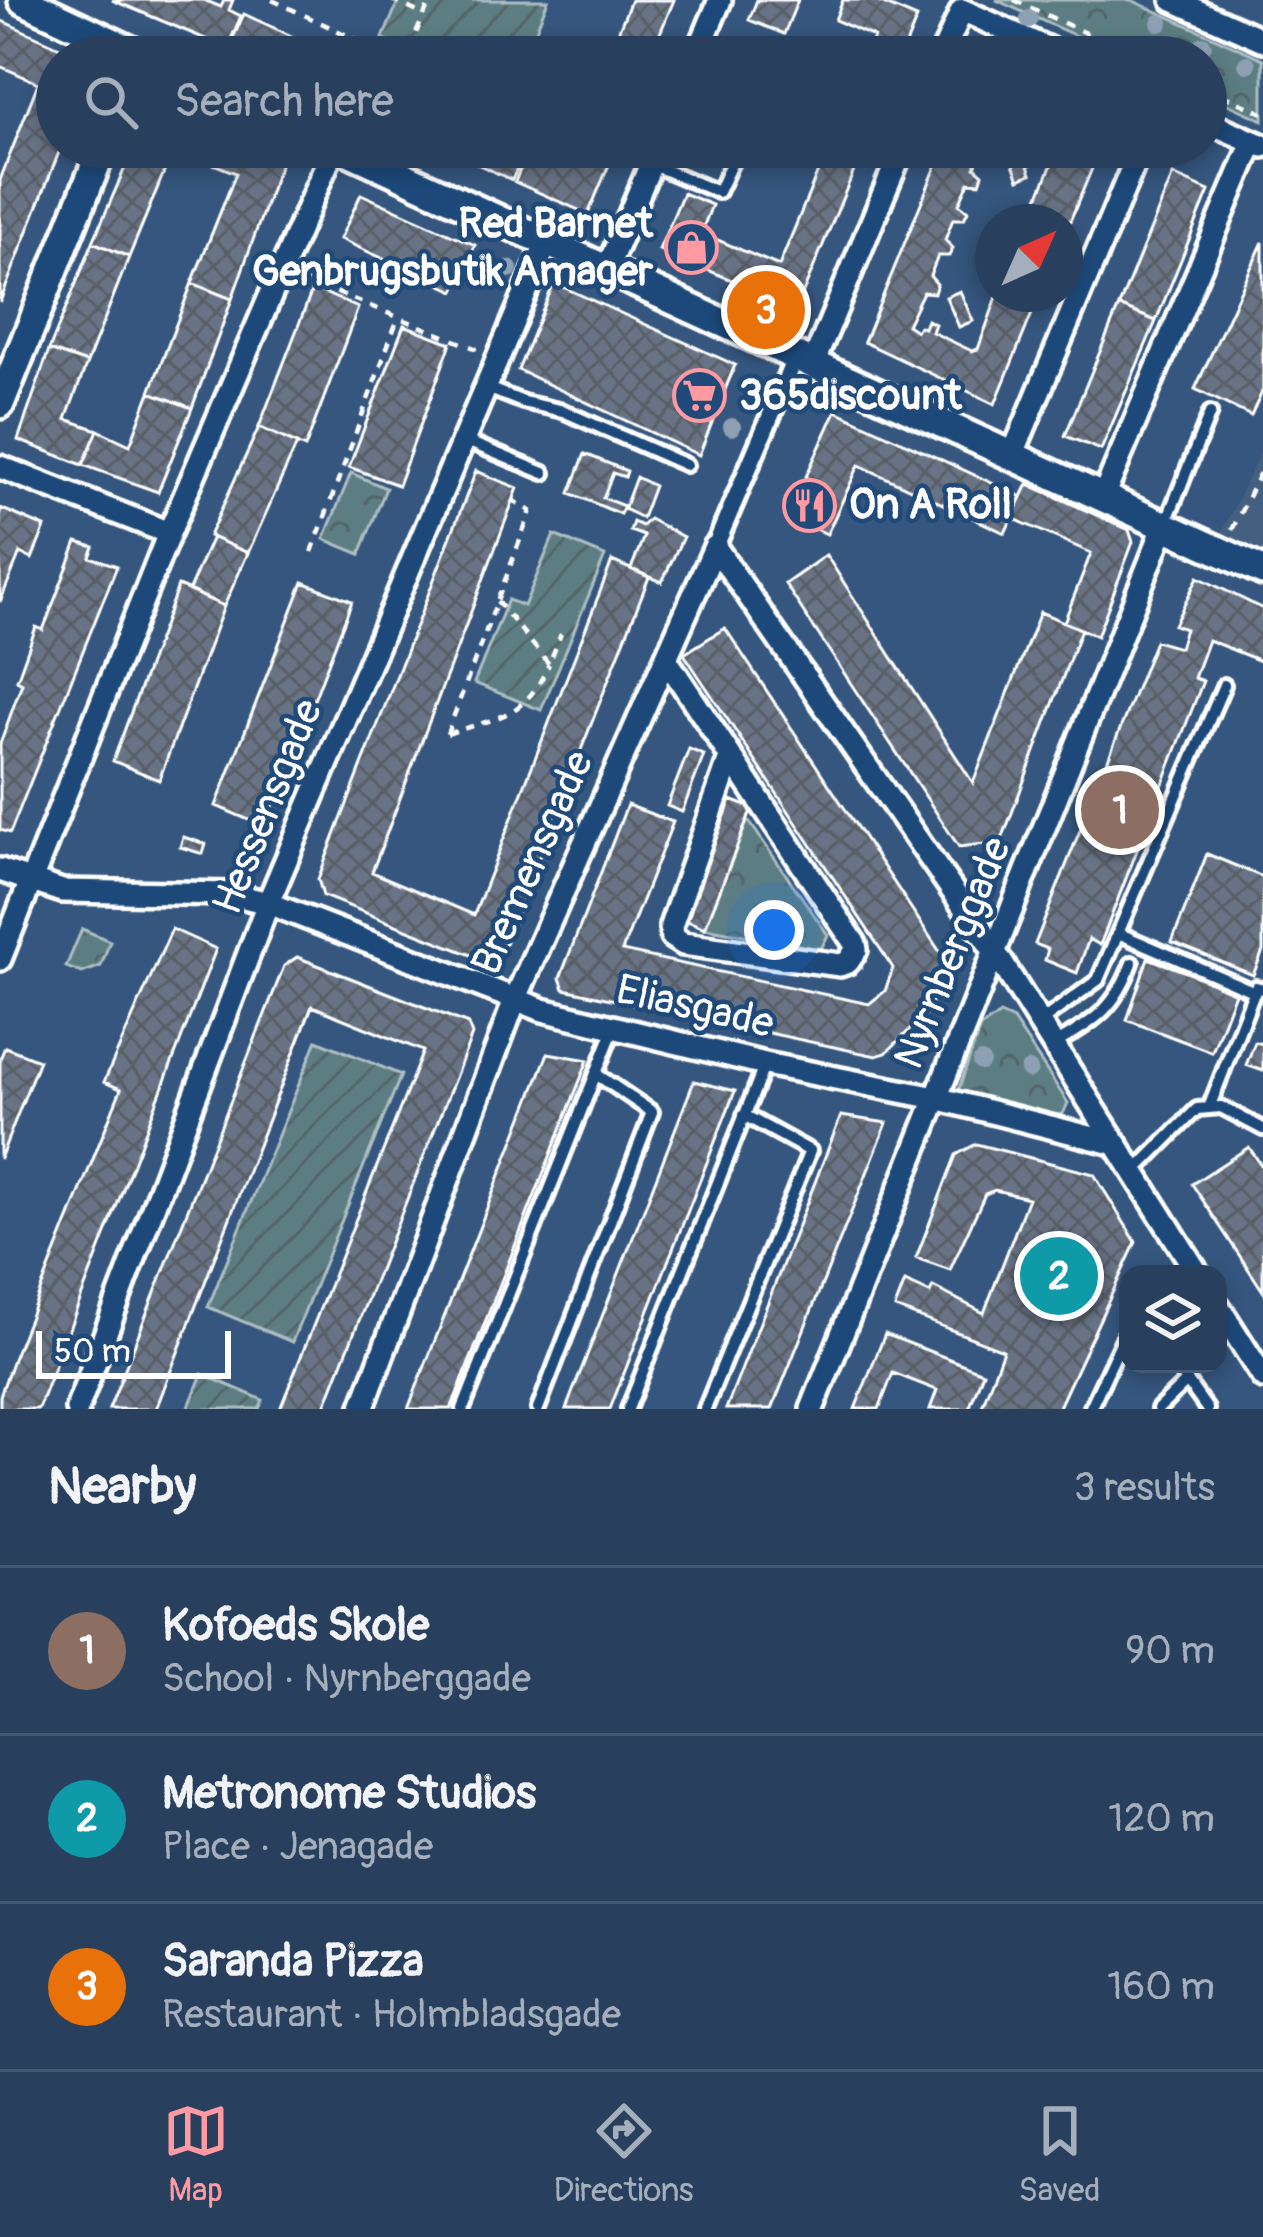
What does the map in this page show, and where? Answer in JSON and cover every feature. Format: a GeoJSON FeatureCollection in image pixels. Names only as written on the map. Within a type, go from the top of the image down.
{"type":"FeatureCollection","features":[{"type":"Feature","properties":{"kind":"street"},"geometry":{"type":"LineString","coordinates":[[22,0],[63,9],[107,36]]}},
{"type":"Feature","properties":{"kind":"street"},"geometry":{"type":"LineString","coordinates":[[705,36],[720,0]]}},
{"type":"Feature","properties":{"kind":"street"},"geometry":{"type":"LineString","coordinates":[[1174,0],[1263,40]]}},
{"type":"Feature","properties":{"kind":"street"},"geometry":{"type":"LineString","coordinates":[[950,36],[962,10],[1020,36]]}},
{"type":"Feature","properties":{"kind":"street"},"geometry":{"type":"LineString","coordinates":[[1103,497],[1258,144],[1227,130]]}},
{"type":"Feature","properties":{"kind":"street"},"geometry":{"type":"LineString","coordinates":[[0,404],[95,168]]}},
{"type":"Feature","properties":{"kind":"street"},"geometry":{"type":"LineString","coordinates":[[0,959],[170,533],[327,168]]}},
{"type":"Feature","properties":{"kind":"street"},"geometry":{"type":"LineString","coordinates":[[383,168],[1263,571]]}},
{"type":"Feature","properties":{"kind":"street"},"geometry":{"type":"LineString","coordinates":[[607,269],[650,168]]}},
{"type":"Feature","properties":{"kind":"street"},"geometry":{"type":"LineString","coordinates":[[804,360],[893,168]]}},
{"type":"Feature","properties":{"kind":"street"},"geometry":{"type":"LineString","coordinates":[[1012,456],[1132,168]]}},
{"type":"Feature","properties":{"kind":"street","name":"Hessensgade"},"geometry":{"type":"LineString","coordinates":[[77,1409],[268,903],[547,242]]}},
{"type":"Feature","properties":{"kind":"street","name":"Bremensgade"},"geometry":{"type":"LineString","coordinates":[[362,1409],[515,1000],[715,547],[804,360]]}},
{"type":"Feature","properties":{"kind":"street"},"geometry":{"type":"LineString","coordinates":[[0,467],[170,533]]}},
{"type":"Feature","properties":{"kind":"street","name":"Nyrnberggade"},"geometry":{"type":"LineString","coordinates":[[812,1409],[1165,525]]}},
{"type":"Feature","properties":{"kind":"street"},"geometry":{"type":"LineString","coordinates":[[715,547],[995,952],[1192,1265]]}},
{"type":"Feature","properties":{"kind":"street"},"geometry":{"type":"LineString","coordinates":[[666,659],[855,944],[848,962],[779,959],[683,944],[672,938],[671,926],[730,758]]}},
{"type":"Feature","properties":{"kind":"street","name":"Eliasgade"},"geometry":{"type":"LineString","coordinates":[[0,870],[62,891],[232,894],[268,903],[515,1000],[614,1028],[1117,1144]]}},
{"type":"Feature","properties":{"kind":"street"},"geometry":{"type":"LineString","coordinates":[[1227,1320],[1263,1378]]}},
{"type":"Feature","properties":{"kind":"lane"},"geometry":{"type":"LineString","coordinates":[[676,168],[718,192],[729,168]]}},
{"type":"Feature","properties":{"kind":"lane"},"geometry":{"type":"LineString","coordinates":[[485,387],[563,411],[686,464]]}},
{"type":"Feature","properties":{"kind":"lane"},"geometry":{"type":"LineString","coordinates":[[1165,525],[1210,412]]}},
{"type":"Feature","properties":{"kind":"lane"},"geometry":{"type":"LineString","coordinates":[[463,440],[544,473]]}},
{"type":"Feature","properties":{"kind":"lane"},"geometry":{"type":"LineString","coordinates":[[1040,1022],[1098,980],[1224,685]]}},
{"type":"Feature","properties":{"kind":"lane"},"geometry":{"type":"LineString","coordinates":[[1118,933],[1259,990],[1209,1108]]}},
{"type":"Feature","properties":{"kind":"lane"},"geometry":{"type":"LineString","coordinates":[[1054,1045],[1104,1014],[1117,999],[1132,963]]}},
{"type":"Feature","properties":{"kind":"lane"},"geometry":{"type":"LineString","coordinates":[[463,1409],[614,1028]]}},
{"type":"Feature","properties":{"kind":"lane"},"geometry":{"type":"LineString","coordinates":[[628,1409],[765,1064]]}},
{"type":"Feature","properties":{"kind":"lane"},"geometry":{"type":"LineString","coordinates":[[538,1409],[652,1112],[596,1074]]}},
{"type":"Feature","properties":{"kind":"lane"},"geometry":{"type":"LineString","coordinates":[[1134,1172],[1197,1108],[1221,1107],[1263,1129]]}},
{"type":"Feature","properties":{"kind":"lane"},"geometry":{"type":"LineString","coordinates":[[705,1409],[810,1151],[744,1115]]}},
{"type":"Feature","properties":{"kind":"lane"},"geometry":{"type":"LineString","coordinates":[[1090,1409],[1119,1347]]}},
{"type":"Feature","properties":{"kind":"lane"},"geometry":{"type":"LineString","coordinates":[[1181,1373],[1207,1409]]}},
{"type":"Feature","properties":{"kind":"lane"},"geometry":{"type":"LineString","coordinates":[[1157,1409],[1187,1381]]}},
{"type":"Feature","properties":{"kind":"path"},"geometry":{"type":"LineString","coordinates":[[272,0],[349,36]]}},
{"type":"Feature","properties":{"kind":"path"},"geometry":{"type":"LineString","coordinates":[[392,0],[424,15]]}},
{"type":"Feature","properties":{"kind":"path"},"geometry":{"type":"LineString","coordinates":[[415,36],[430,0]]}},
{"type":"Feature","properties":{"kind":"path"},"geometry":{"type":"LineString","coordinates":[[1014,0],[1092,36]]}},
{"type":"Feature","properties":{"kind":"path"},"geometry":{"type":"LineString","coordinates":[[1227,97],[1263,113]]}},
{"type":"Feature","properties":{"kind":"path"},"geometry":{"type":"LineString","coordinates":[[281,270],[498,357]]}},
{"type":"Feature","properties":{"kind":"path"},"geometry":{"type":"LineString","coordinates":[[311,552],[398,318]]}},
{"type":"Feature","properties":{"kind":"path"},"geometry":{"type":"LineString","coordinates":[[1222,552],[1263,466]]}},
{"type":"Feature","properties":{"kind":"path"},"geometry":{"type":"LineString","coordinates":[[513,500],[531,511],[447,734],[520,709],[535,695],[561,634]]}},
{"type":"Feature","properties":{"kind":"path"},"geometry":{"type":"LineString","coordinates":[[497,601],[549,664]]}},
{"type":"Feature","properties":{"kind":"shaded area"},"geometry":{"type":"Polygon","coordinates":[[[1263,446],[1263,558],[1219,538],[1263,446]]]}},
{"type":"Feature","properties":{"kind":"green space"},"geometry":{"type":"Polygon","coordinates":[[[399,0],[548,0],[533,36],[384,36],[399,0]]]}},
{"type":"Feature","properties":{"kind":"green space"},"geometry":{"type":"Polygon","coordinates":[[[996,0],[1131,0],[1212,36],[1076,36],[996,0]]]}},
{"type":"Feature","properties":{"kind":"green space"},"geometry":{"type":"Polygon","coordinates":[[[1227,43],[1263,59],[1263,120],[1227,104],[1227,43]]]}},
{"type":"Feature","properties":{"kind":"green space"},"geometry":{"type":"Polygon","coordinates":[[[351,473],[386,488],[360,554],[324,539],[351,473]]]}},
{"type":"Feature","properties":{"kind":"green space"},"geometry":{"type":"Polygon","coordinates":[[[554,535],[605,556],[541,710],[474,683],[508,600],[524,606],[554,535]]]}},
{"type":"Feature","properties":{"kind":"green space"},"geometry":{"type":"Polygon","coordinates":[[[748,820],[828,935],[821,949],[705,928],[748,820]]]}},
{"type":"Feature","properties":{"kind":"green space"},"geometry":{"type":"Polygon","coordinates":[[[82,929],[110,941],[101,966],[82,973],[66,967],[82,929]]]}},
{"type":"Feature","properties":{"kind":"green space"},"geometry":{"type":"Polygon","coordinates":[[[1000,1014],[1013,1020],[1068,1103],[1063,1114],[1053,1116],[957,1094],[980,1028],[1000,1014]]]}},
{"type":"Feature","properties":{"kind":"green space"},"geometry":{"type":"Polygon","coordinates":[[[317,1040],[401,1075],[292,1342],[208,1307],[317,1040]]]}},
{"type":"Feature","properties":{"kind":"green space"},"geometry":{"type":"Polygon","coordinates":[[[202,1374],[263,1400],[259,1409],[188,1409],[202,1374]]]}},
{"type":"Feature","properties":{"kind":"building"},"geometry":{"type":"Polygon","coordinates":[[[112,0],[204,0],[221,7],[224,0],[233,0],[229,10],[241,16],[232,36],[198,36],[112,0]]]}},
{"type":"Feature","properties":{"kind":"building"},"geometry":{"type":"Polygon","coordinates":[[[631,0],[674,0],[659,36],[616,36],[631,0]]]}},
{"type":"Feature","properties":{"kind":"building"},"geometry":{"type":"Polygon","coordinates":[[[757,0],[798,0],[784,34],[749,20],[757,0]]]}},
{"type":"Feature","properties":{"kind":"building"},"geometry":{"type":"Polygon","coordinates":[[[843,0],[874,0],[917,18],[910,36],[872,36],[835,20],[843,0]]]}},
{"type":"Feature","properties":{"kind":"building"},"geometry":{"type":"Polygon","coordinates":[[[244,14],[292,36],[234,36],[244,14]]]}},
{"type":"Feature","properties":{"kind":"building"},"geometry":{"type":"Polygon","coordinates":[[[0,20],[36,36],[36,82],[0,66],[0,20]]]}},
{"type":"Feature","properties":{"kind":"building"},"geometry":{"type":"Polygon","coordinates":[[[36,88],[36,168],[53,168],[0,302],[0,180],[36,88]]]}},
{"type":"Feature","properties":{"kind":"building"},"geometry":{"type":"Polygon","coordinates":[[[125,168],[166,168],[129,257],[93,242],[125,168]]]}},
{"type":"Feature","properties":{"kind":"building"},"geometry":{"type":"Polygon","coordinates":[[[224,168],[279,168],[232,299],[192,283],[236,173],[224,168]]]}},
{"type":"Feature","properties":{"kind":"building"},"geometry":{"type":"Polygon","coordinates":[[[486,168],[517,168],[512,180],[486,168]]]}},
{"type":"Feature","properties":{"kind":"building"},"geometry":{"type":"Polygon","coordinates":[[[521,168],[608,168],[588,214],[515,182],[521,168]]]}},
{"type":"Feature","properties":{"kind":"building"},"geometry":{"type":"Polygon","coordinates":[[[819,168],[855,168],[797,307],[659,250],[683,193],[712,205],[701,233],[779,266],[819,168]]]}},
{"type":"Feature","properties":{"kind":"building"},"geometry":{"type":"Polygon","coordinates":[[[935,168],[976,168],[983,174],[980,183],[969,182],[959,204],[968,211],[964,219],[953,219],[945,240],[953,248],[949,256],[938,256],[930,276],[937,284],[934,293],[923,292],[907,325],[916,331],[927,320],[935,324],[932,332],[972,351],[978,349],[991,312],[1033,312],[995,404],[864,342],[935,168]]]}},
{"type":"Feature","properties":{"kind":"building"},"geometry":{"type":"Polygon","coordinates":[[[1015,168],[1029,168],[1031,174],[1019,179],[1015,168]]]}},
{"type":"Feature","properties":{"kind":"building"},"geometry":{"type":"Polygon","coordinates":[[[1050,168],[1092,168],[1077,204],[1035,204],[1050,168]]]}},
{"type":"Feature","properties":{"kind":"building"},"geometry":{"type":"Polygon","coordinates":[[[1173,175],[1209,191],[1156,321],[1119,306],[1173,175]]]}},
{"type":"Feature","properties":{"kind":"building"},"geometry":{"type":"Polygon","coordinates":[[[361,194],[475,245],[455,291],[340,239],[361,194]]]}},
{"type":"Feature","properties":{"kind":"building"},"geometry":{"type":"Polygon","coordinates":[[[93,242],[129,257],[87,363],[49,350],[93,242]]]}},
{"type":"Feature","properties":{"kind":"building"},"geometry":{"type":"Polygon","coordinates":[[[1263,242],[1263,390],[1251,416],[1195,389],[1263,242]]]}},
{"type":"Feature","properties":{"kind":"building"},"geometry":{"type":"Polygon","coordinates":[[[192,283],[232,299],[192,408],[150,392],[192,283]]]}},
{"type":"Feature","properties":{"kind":"building"},"geometry":{"type":"Polygon","coordinates":[[[554,283],[735,365],[699,455],[518,370],[554,283]]]}},
{"type":"Feature","properties":{"kind":"building"},"geometry":{"type":"Polygon","coordinates":[[[313,288],[358,308],[305,448],[259,427],[313,288]]]}},
{"type":"Feature","properties":{"kind":"building"},"geometry":{"type":"Polygon","coordinates":[[[960,291],[973,321],[959,327],[946,297],[960,291]]]}},
{"type":"Feature","properties":{"kind":"building"},"geometry":{"type":"Polygon","coordinates":[[[1119,306],[1156,321],[1101,450],[1065,436],[1119,306]]]}},
{"type":"Feature","properties":{"kind":"building"},"geometry":{"type":"Polygon","coordinates":[[[404,325],[451,343],[398,485],[349,467],[404,325]]]}},
{"type":"Feature","properties":{"kind":"building"},"geometry":{"type":"Polygon","coordinates":[[[49,350],[87,363],[66,419],[98,430],[83,465],[18,440],[49,350]]]}},
{"type":"Feature","properties":{"kind":"building"},"geometry":{"type":"Polygon","coordinates":[[[150,392],[192,408],[158,492],[83,465],[98,430],[130,445],[150,392]]]}},
{"type":"Feature","properties":{"kind":"building"},"geometry":{"type":"Polygon","coordinates":[[[836,411],[1022,497],[1005,533],[859,465],[827,534],[788,516],[836,411]]]}},
{"type":"Feature","properties":{"kind":"building"},"geometry":{"type":"Polygon","coordinates":[[[259,427],[297,444],[248,553],[209,536],[259,427]]]}},
{"type":"Feature","properties":{"kind":"building"},"geometry":{"type":"Polygon","coordinates":[[[585,454],[627,471],[625,477],[613,473],[603,498],[624,506],[620,514],[570,493],[585,454]]]}},
{"type":"Feature","properties":{"kind":"building"},"geometry":{"type":"Polygon","coordinates":[[[476,471],[518,488],[372,872],[474,915],[612,561],[649,577],[502,951],[495,950],[489,962],[323,896],[318,879],[476,471]]]}},
{"type":"Feature","properties":{"kind":"building"},"geometry":{"type":"Polygon","coordinates":[[[636,477],[654,486],[642,518],[624,509],[636,477]]]}},
{"type":"Feature","properties":{"kind":"building"},"geometry":{"type":"Polygon","coordinates":[[[1028,484],[1129,530],[1133,542],[1097,636],[1064,622],[1091,553],[1012,518],[1028,484]]]}},
{"type":"Feature","properties":{"kind":"building"},"geometry":{"type":"Polygon","coordinates":[[[0,508],[45,527],[32,559],[20,553],[0,602],[0,508]]]}},
{"type":"Feature","properties":{"kind":"building"},"geometry":{"type":"Polygon","coordinates":[[[649,519],[683,537],[662,582],[631,569],[644,536],[630,531],[633,522],[642,526],[649,519]]]}},
{"type":"Feature","properties":{"kind":"building"},"geometry":{"type":"Polygon","coordinates":[[[212,537],[248,553],[224,606],[189,590],[212,537]]]}},
{"type":"Feature","properties":{"kind":"building"},"geometry":{"type":"Polygon","coordinates":[[[77,542],[94,547],[90,557],[117,566],[10,833],[0,830],[0,744],[36,627],[43,630],[77,542]]]}},
{"type":"Feature","properties":{"kind":"building"},"geometry":{"type":"Polygon","coordinates":[[[826,555],[973,783],[1040,612],[1081,629],[1001,842],[959,847],[785,584],[826,555]]]}},
{"type":"Feature","properties":{"kind":"building"},"geometry":{"type":"Polygon","coordinates":[[[1198,577],[1263,609],[1263,662],[1208,640],[1194,678],[1203,681],[1100,945],[1089,939],[1077,973],[1045,960],[1048,949],[1035,944],[1155,641],[1179,648],[1185,629],[1174,625],[1198,577]]]}},
{"type":"Feature","properties":{"kind":"building"},"geometry":{"type":"Polygon","coordinates":[[[303,582],[352,601],[265,827],[216,806],[303,582]]]}},
{"type":"Feature","properties":{"kind":"building"},"geometry":{"type":"Polygon","coordinates":[[[178,586],[224,606],[159,780],[113,761],[178,586]]]}},
{"type":"Feature","properties":{"kind":"building"},"geometry":{"type":"Polygon","coordinates":[[[725,628],[944,958],[945,970],[927,1013],[886,1053],[876,1056],[564,989],[560,978],[627,805],[673,822],[622,951],[869,1004],[885,991],[893,968],[684,654],[725,628]]]}},
{"type":"Feature","properties":{"kind":"building"},"geometry":{"type":"Polygon","coordinates":[[[689,749],[704,755],[682,812],[667,806],[689,749]]]}},
{"type":"Feature","properties":{"kind":"building"},"geometry":{"type":"Polygon","coordinates":[[[731,800],[752,808],[705,928],[685,920],[731,800]]]}},
{"type":"Feature","properties":{"kind":"building"},"geometry":{"type":"Polygon","coordinates":[[[183,837],[206,844],[203,854],[180,847],[183,837]]]}},
{"type":"Feature","properties":{"kind":"building"},"geometry":{"type":"Polygon","coordinates":[[[1207,854],[1263,877],[1263,951],[1253,975],[1172,942],[1207,854]]]}},
{"type":"Feature","properties":{"kind":"building"},"geometry":{"type":"Polygon","coordinates":[[[172,929],[216,949],[38,1409],[0,1409],[13,1359],[121,1089],[104,1082],[172,929]]]}},
{"type":"Feature","properties":{"kind":"building"},"geometry":{"type":"Polygon","coordinates":[[[297,957],[468,1024],[472,1035],[324,1409],[280,1409],[423,1051],[312,1006],[156,1409],[109,1409],[284,966],[297,957]]]}},
{"type":"Feature","properties":{"kind":"building"},"geometry":{"type":"Polygon","coordinates":[[[1148,958],[1236,990],[1212,1052],[1127,1020],[1148,958]]]}},
{"type":"Feature","properties":{"kind":"building"},"geometry":{"type":"Polygon","coordinates":[[[1255,1042],[1263,1044],[1263,1071],[1246,1065],[1255,1042]]]}},
{"type":"Feature","properties":{"kind":"building"},"geometry":{"type":"Polygon","coordinates":[[[5,1047],[39,1060],[0,1159],[0,1059],[5,1047]]]}},
{"type":"Feature","properties":{"kind":"building"},"geometry":{"type":"Polygon","coordinates":[[[548,1053],[588,1060],[451,1409],[408,1409],[548,1053]]]}},
{"type":"Feature","properties":{"kind":"building"},"geometry":{"type":"Polygon","coordinates":[[[694,1081],[735,1091],[610,1409],[566,1409],[694,1081]]]}},
{"type":"Feature","properties":{"kind":"building"},"geometry":{"type":"Polygon","coordinates":[[[841,1116],[887,1123],[772,1409],[726,1409],[841,1116]]]}},
{"type":"Feature","properties":{"kind":"building"},"geometry":{"type":"Polygon","coordinates":[[[976,1144],[1094,1174],[1136,1242],[1125,1265],[1119,1265],[1119,1278],[1058,1409],[981,1409],[1003,1350],[895,1308],[905,1282],[930,1293],[933,1287],[984,1313],[1028,1198],[995,1190],[985,1194],[950,1270],[916,1258],[956,1155],[976,1144]]]}},
{"type":"Feature","properties":{"kind":"building"},"geometry":{"type":"Polygon","coordinates":[[[1249,1147],[1263,1168],[1263,1291],[1192,1184],[1249,1147]]]}},
{"type":"Feature","properties":{"kind":"building"},"geometry":{"type":"Polygon","coordinates":[[[885,1334],[983,1372],[969,1409],[930,1409],[937,1390],[893,1373],[879,1409],[855,1409],[885,1334]]]}},
{"type":"Feature","properties":{"kind":"place","name":"Red Barnet Genbrugsbutik Amager"},"geometry":{"type":"Point","coordinates":[692,248]}},
{"type":"Feature","properties":{"kind":"place","name":"Saranda Pizza"},"geometry":{"type":"Point","coordinates":[766,310]}},
{"type":"Feature","properties":{"kind":"place","name":"365discount"},"geometry":{"type":"Point","coordinates":[700,396]}},
{"type":"Feature","properties":{"kind":"place","name":"On A Roll"},"geometry":{"type":"Point","coordinates":[810,505]}},
{"type":"Feature","properties":{"kind":"place","name":"Kofoeds Skole"},"geometry":{"type":"Point","coordinates":[1120,810]}},
{"type":"Feature","properties":{"kind":"place","name":"Metronome Studios"},"geometry":{"type":"Point","coordinates":[1059,1276]}}]}
